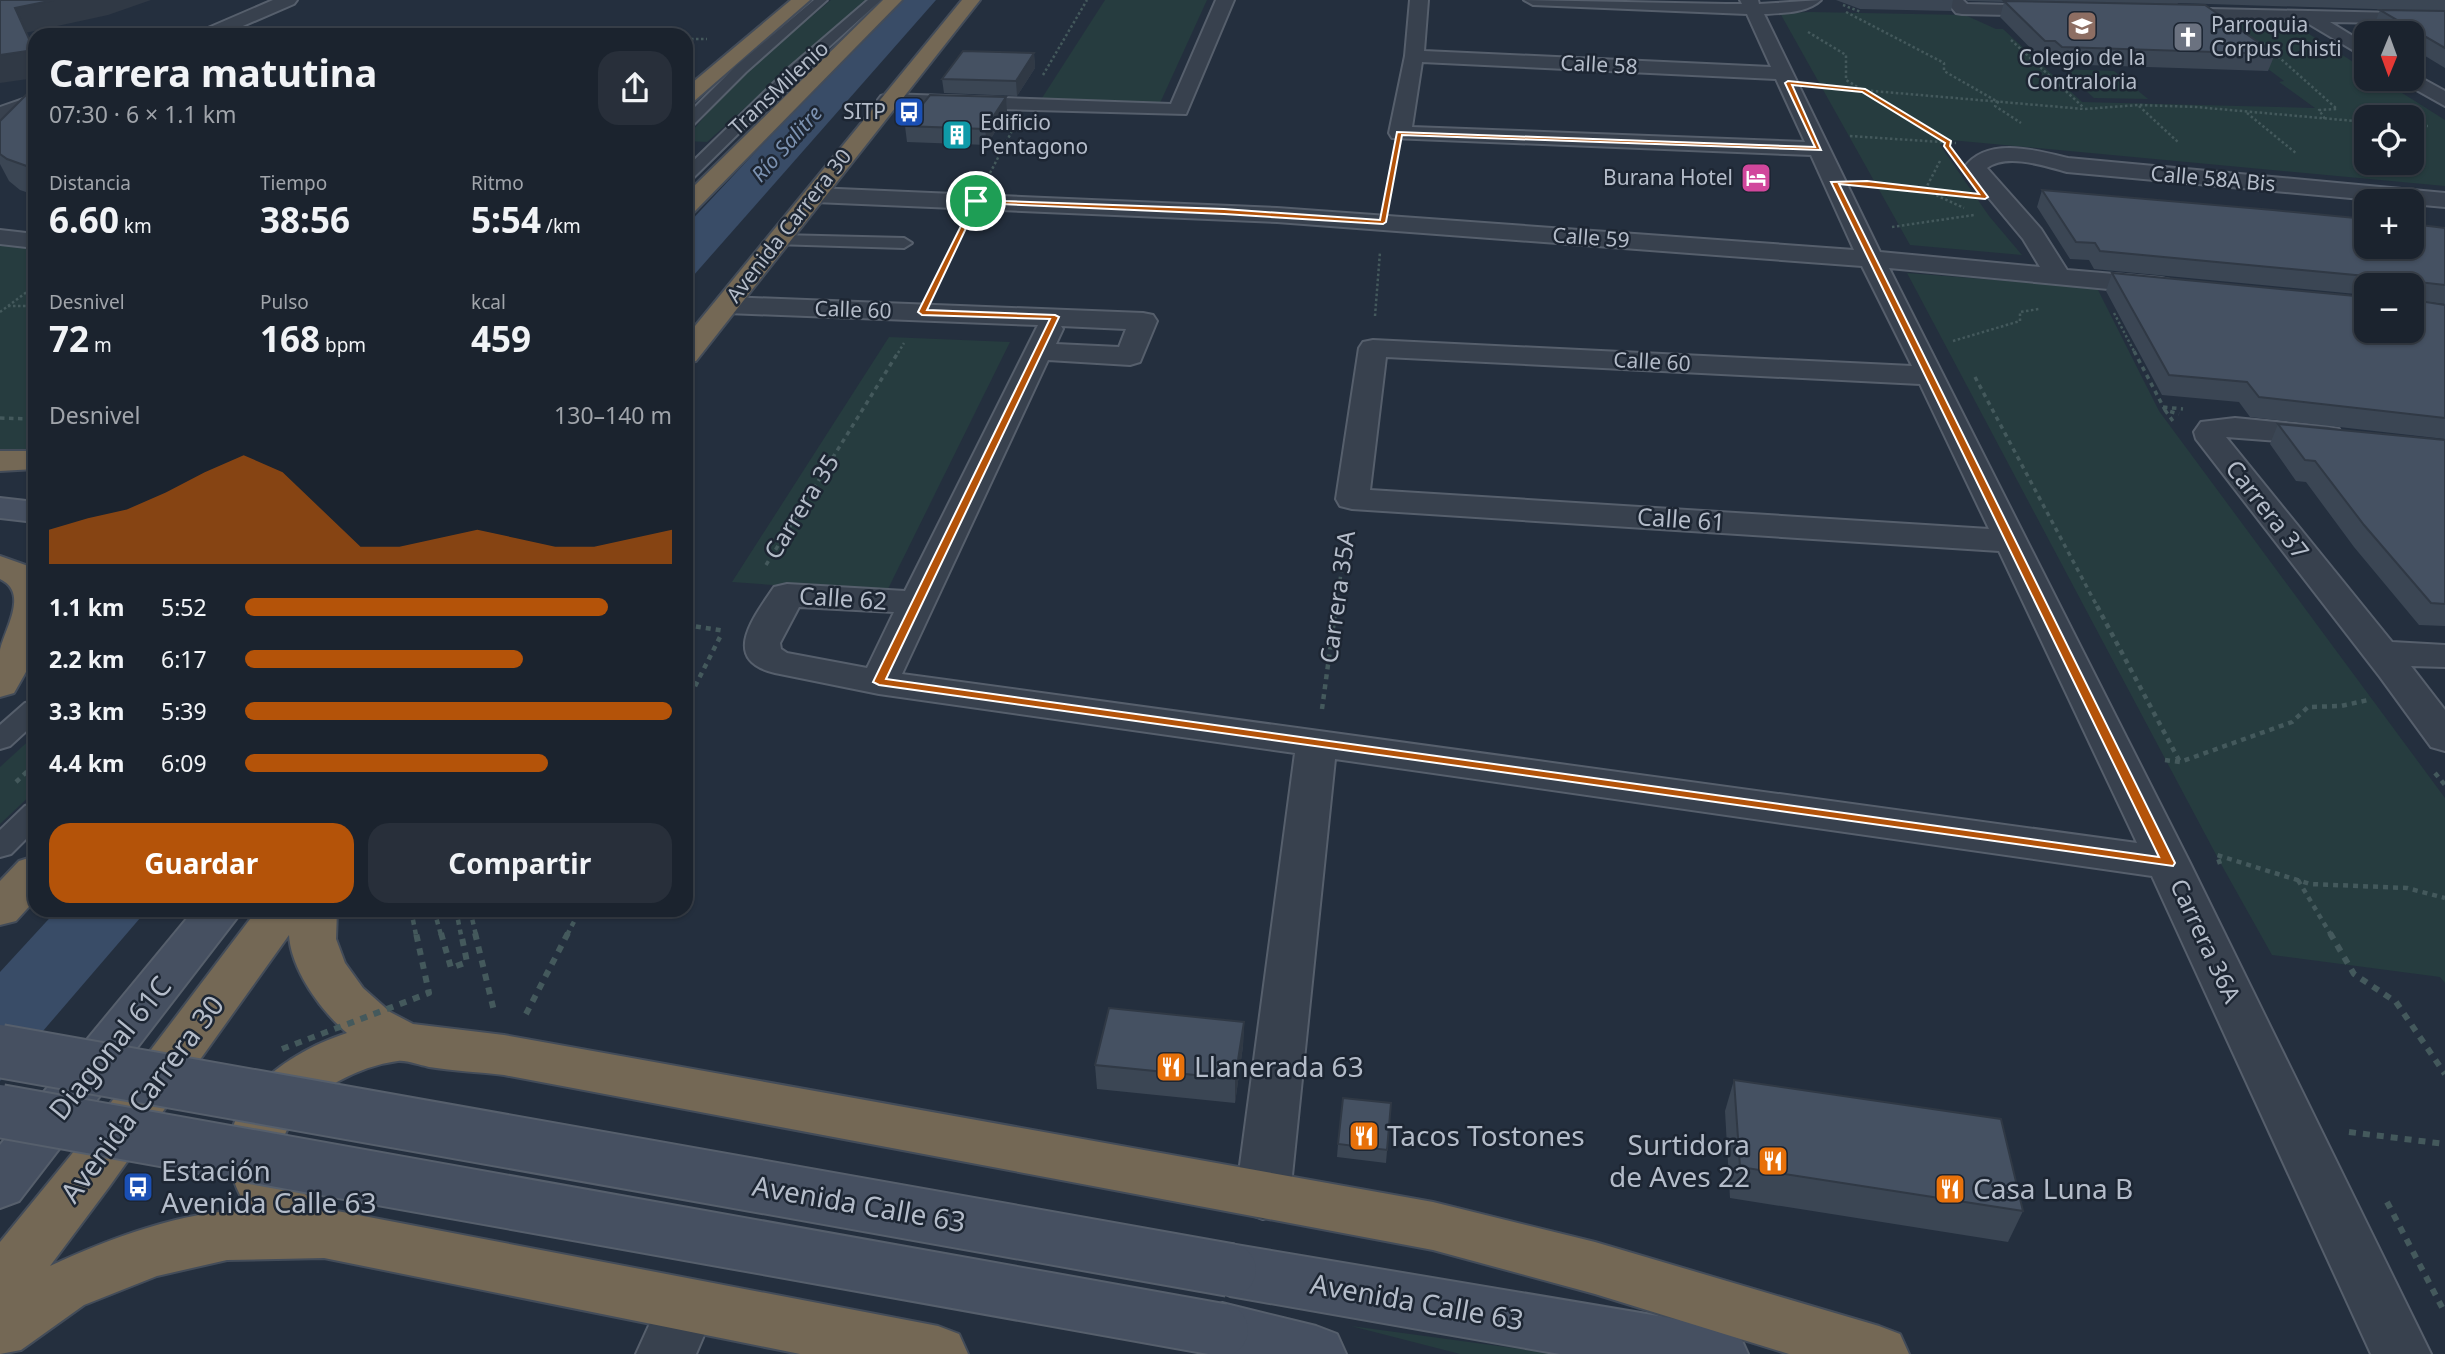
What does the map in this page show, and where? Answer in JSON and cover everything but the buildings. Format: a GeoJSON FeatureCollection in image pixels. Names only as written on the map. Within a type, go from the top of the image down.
{"type":"FeatureCollection","features":[{"type":"Feature","properties":{"kind":"highway"},"geometry":{"type":"LineString","coordinates":[[693,92],[801,0]]}},
{"type":"Feature","properties":{"kind":"highway"},"geometry":{"type":"LineString","coordinates":[[693,200],[893,0]]}},
{"type":"Feature","properties":{"kind":"highway","name":"Avenida Carrera 30"},"geometry":{"type":"LineString","coordinates":[[693,346],[780,240],[888,100],[971,0]]}},
{"type":"Feature","properties":{"kind":"highway"},"geometry":{"type":"LineString","coordinates":[[693,325],[727,305]]}},
{"type":"Feature","properties":{"kind":"highway"},"geometry":{"type":"LineString","coordinates":[[0,461],[28,460]]}},
{"type":"Feature","properties":{"kind":"highway"},"geometry":{"type":"LineString","coordinates":[[0,566],[27,583],[28,588]]}},
{"type":"Feature","properties":{"kind":"highway"},"geometry":{"type":"LineString","coordinates":[[0,685],[23,646],[28,630]]}},
{"type":"Feature","properties":{"kind":"highway"},"geometry":{"type":"LineString","coordinates":[[0,702],[28,677]]}},
{"type":"Feature","properties":{"kind":"highway"},"geometry":{"type":"LineString","coordinates":[[0,909],[28,879]]}},
{"type":"Feature","properties":{"kind":"highway","name":"Avenida Carrera 30"},"geometry":{"type":"LineString","coordinates":[[0,1286],[90,1171],[277,917]]}},
{"type":"Feature","properties":{"kind":"highway"},"geometry":{"type":"LineString","coordinates":[[314,917],[312,939],[321,965],[342,997],[365,1020],[400,1041]]}},
{"type":"Feature","properties":{"kind":"highway"},"geometry":{"type":"LineString","coordinates":[[939,1354],[677,1330],[324,1233],[279,1209],[259,1183],[253,1153],[256,1132],[273,1105],[296,1080],[339,1056],[400,1041],[504,1055],[1433,1226],[1582,1264],[1879,1354]]}},
{"type":"Feature","properties":{"kind":"highway"},"geometry":{"type":"LineString","coordinates":[[0,1331],[64,1287],[101,1270],[158,1251],[227,1235],[324,1233]]}},
{"type":"Feature","properties":{"kind":"main road"},"geometry":{"type":"LineString","coordinates":[[0,508],[28,511]]}},
{"type":"Feature","properties":{"kind":"main road","name":"Diagonal 61C"},"geometry":{"type":"LineString","coordinates":[[0,1185],[214,917]]}},
{"type":"Feature","properties":{"kind":"main road","name":"Avenida Calle 63"},"geometry":{"type":"LineString","coordinates":[[0,1051],[1718,1354]]}},
{"type":"Feature","properties":{"kind":"main road"},"geometry":{"type":"LineString","coordinates":[[0,1111],[1222,1330],[1316,1354]]}},
{"type":"Feature","properties":{"kind":"street"},"geometry":{"type":"LineString","coordinates":[[226,27],[288,0]]}},
{"type":"Feature","properties":{"kind":"street"},"geometry":{"type":"LineString","coordinates":[[888,100],[1179,110],[1225,0]]}},
{"type":"Feature","properties":{"kind":"street"},"geometry":{"type":"LineString","coordinates":[[1419,0],[1414,56],[1400,133],[1819,149]]}},
{"type":"Feature","properties":{"kind":"street"},"geometry":{"type":"LineString","coordinates":[[1533,0],[1709,9],[1812,1]]}},
{"type":"Feature","properties":{"kind":"street","name":"Carrera 36A"},"geometry":{"type":"LineString","coordinates":[[1752,4],[1871,259],[1931,376],[2168,863],[2401,1354]]}},
{"type":"Feature","properties":{"kind":"street"},"geometry":{"type":"LineString","coordinates":[[1958,4],[2072,11]]}},
{"type":"Feature","properties":{"kind":"street"},"geometry":{"type":"LineString","coordinates":[[2154,13],[2445,19]]}},
{"type":"Feature","properties":{"kind":"street"},"geometry":{"type":"LineString","coordinates":[[2308,16],[2354,45]]}},
{"type":"Feature","properties":{"kind":"street","name":"Calle 58"},"geometry":{"type":"LineString","coordinates":[[1414,56],[1786,78]]}},
{"type":"Feature","properties":{"kind":"street"},"geometry":{"type":"LineString","coordinates":[[2424,87],[2445,100]]}},
{"type":"Feature","properties":{"kind":"street"},"geometry":{"type":"LineString","coordinates":[[0,99],[28,93]]}},
{"type":"Feature","properties":{"kind":"street"},"geometry":{"type":"LineString","coordinates":[[0,114],[28,104]]}},
{"type":"Feature","properties":{"kind":"street","name":"Calle 58A Bis"},"geometry":{"type":"LineString","coordinates":[[1991,195],[1975,168],[1981,159],[1990,156],[2028,157],[2067,165],[2445,200]]}},
{"type":"Feature","properties":{"kind":"street"},"geometry":{"type":"LineString","coordinates":[[2019,183],[2003,186],[1991,195],[2050,260],[2058,277]]}},
{"type":"Feature","properties":{"kind":"street","name":"Calle 58A Bis"},"geometry":{"type":"LineString","coordinates":[[2049,184],[2121,193]]}},
{"type":"Feature","properties":{"kind":"street","name":"Calle 59"},"geometry":{"type":"LineString","coordinates":[[815,195],[1224,212],[1383,222],[1871,259],[2179,288]]}},
{"type":"Feature","properties":{"kind":"street"},"geometry":{"type":"LineString","coordinates":[[0,237],[28,240]]}},
{"type":"Feature","properties":{"kind":"street","name":"Calle 60"},"geometry":{"type":"LineString","coordinates":[[727,305],[1143,321],[1130,356],[1038,351]]}},
{"type":"Feature","properties":{"kind":"street"},"geometry":{"type":"LineString","coordinates":[[879,682],[1055,317]]}},
{"type":"Feature","properties":{"kind":"street","name":"Calle 60"},"geometry":{"type":"LineString","coordinates":[[1373,348],[1931,376]]}},
{"type":"Feature","properties":{"kind":"street","name":"Carrera 35A"},"geometry":{"type":"LineString","coordinates":[[1352,499],[1373,348]]}},
{"type":"Feature","properties":{"kind":"street"},"geometry":{"type":"LineString","coordinates":[[2212,428],[2235,427],[2359,439]]}},
{"type":"Feature","properties":{"kind":"street","name":"Carrera 37"},"geometry":{"type":"LineString","coordinates":[[2212,428],[2209,432],[2211,439],[2382,653],[2445,738]]}},
{"type":"Feature","properties":{"kind":"street","name":"Calle 61"},"geometry":{"type":"LineString","coordinates":[[1352,499],[2010,541]]}},
{"type":"Feature","properties":{"kind":"street","name":"Calle 62"},"geometry":{"type":"LineString","coordinates":[[916,603],[787,595],[761,643],[763,654],[775,662],[879,682],[2168,863]]}},
{"type":"Feature","properties":{"kind":"street"},"geometry":{"type":"LineString","coordinates":[[2382,653],[2445,656]]}},
{"type":"Feature","properties":{"kind":"street"},"geometry":{"type":"LineString","coordinates":[[1264,1195],[1316,745]]}},
{"type":"Feature","properties":{"kind":"lane","name":"TransMilenio"},"geometry":{"type":"LineString","coordinates":[[693,117],[741,69],[821,0]]}},
{"type":"Feature","properties":{"kind":"lane","name":"TransMilenio"},"geometry":{"type":"LineString","coordinates":[[693,170],[795,70],[875,0]]}},
{"type":"Feature","properties":{"kind":"lane"},"geometry":{"type":"LineString","coordinates":[[780,240],[904,243]]}},
{"type":"Feature","properties":{"kind":"lane"},"geometry":{"type":"LineString","coordinates":[[0,740],[28,715]]}},
{"type":"Feature","properties":{"kind":"lane"},"geometry":{"type":"LineString","coordinates":[[0,847],[28,820]]}},
{"type":"Feature","properties":{"kind":"path","name":"Carrera 35"},"geometry":{"type":"LineString","coordinates":[[761,572],[922,312],[1026,105],[1087,0]]}},
{"type":"Feature","properties":{"kind":"path"},"geometry":{"type":"LineString","coordinates":[[1836,2],[1861,12]]}},
{"type":"Feature","properties":{"kind":"path"},"geometry":{"type":"LineString","coordinates":[[1846,12],[1944,63],[1944,71],[1998,102]]}},
{"type":"Feature","properties":{"kind":"path"},"geometry":{"type":"LineString","coordinates":[[226,27],[267,28]]}},
{"type":"Feature","properties":{"kind":"path"},"geometry":{"type":"LineString","coordinates":[[1805,30],[1846,55],[1846,80],[1949,143],[1947,146]]}},
{"type":"Feature","properties":{"kind":"path"},"geometry":{"type":"LineString","coordinates":[[2009,38],[2084,109]]}},
{"type":"Feature","properties":{"kind":"path"},"geometry":{"type":"LineString","coordinates":[[2258,38],[2337,109],[2319,110],[2325,119]]}},
{"type":"Feature","properties":{"kind":"path"},"geometry":{"type":"LineString","coordinates":[[1786,78],[1863,91],[2084,109],[2139,105],[2353,121]]}},
{"type":"Feature","properties":{"kind":"path"},"geometry":{"type":"LineString","coordinates":[[2139,105],[2185,149]]}},
{"type":"Feature","properties":{"kind":"path"},"geometry":{"type":"LineString","coordinates":[[2246,112],[2304,160]]}},
{"type":"Feature","properties":{"kind":"path"},"geometry":{"type":"LineString","coordinates":[[1373,348],[1383,222],[1400,133]]}},
{"type":"Feature","properties":{"kind":"path"},"geometry":{"type":"LineString","coordinates":[[1925,190],[1941,157]]}},
{"type":"Feature","properties":{"kind":"path"},"geometry":{"type":"LineString","coordinates":[[1835,182],[1991,195],[1995,212],[1890,227],[1895,235]]}},
{"type":"Feature","properties":{"kind":"path"},"geometry":{"type":"LineString","coordinates":[[0,312],[28,291]]}},
{"type":"Feature","properties":{"kind":"path"},"geometry":{"type":"LineString","coordinates":[[2110,304],[2165,410],[2191,416],[2212,428]]}},
{"type":"Feature","properties":{"kind":"path"},"geometry":{"type":"LineString","coordinates":[[7,306],[28,306]]}},
{"type":"Feature","properties":{"kind":"path"},"geometry":{"type":"LineString","coordinates":[[1959,351],[1953,341],[2020,321],[2020,312],[2048,309]]}},
{"type":"Feature","properties":{"kind":"path"},"geometry":{"type":"LineString","coordinates":[[1971,371],[2180,762]]}},
{"type":"Feature","properties":{"kind":"path"},"geometry":{"type":"LineString","coordinates":[[0,418],[28,419]]}},
{"type":"Feature","properties":{"kind":"path","name":"Carrera 35A"},"geometry":{"type":"LineString","coordinates":[[1316,745],[1352,499]]}},
{"type":"Feature","properties":{"kind":"path"},"geometry":{"type":"LineString","coordinates":[[693,691],[731,619]]}},
{"type":"Feature","properties":{"kind":"path"},"geometry":{"type":"LineString","coordinates":[[2154,758],[2180,762],[2292,722],[2299,711],[2306,707],[2320,704],[2338,706],[2411,692]]}},
{"type":"Feature","properties":{"kind":"path"},"geometry":{"type":"LineString","coordinates":[[2168,863],[2221,864],[2217,855],[2310,884],[2407,888],[2445,898]]}},
{"type":"Feature","properties":{"kind":"path"},"geometry":{"type":"LineString","coordinates":[[2298,880],[2354,974],[2396,1002],[2445,1074]]}},
{"type":"Feature","properties":{"kind":"path"},"geometry":{"type":"LineString","coordinates":[[277,1051],[429,993],[413,917]]}},
{"type":"Feature","properties":{"kind":"path"},"geometry":{"type":"LineString","coordinates":[[436,917],[451,968],[467,962],[457,917]]}},
{"type":"Feature","properties":{"kind":"path"},"geometry":{"type":"LineString","coordinates":[[472,917],[504,1055]]}},
{"type":"Feature","properties":{"kind":"path"},"geometry":{"type":"LineString","coordinates":[[504,1055],[576,917]]}},
{"type":"Feature","properties":{"kind":"path"},"geometry":{"type":"LineString","coordinates":[[2294,1128],[2445,1144]]}},
{"type":"Feature","properties":{"kind":"green space"},"geometry":{"type":"Polygon","coordinates":[[[831,0],[866,0],[707,142],[693,141],[693,130],[737,79],[831,0]]]}},
{"type":"Feature","properties":{"kind":"green space"},"geometry":{"type":"Polygon","coordinates":[[[1105,0],[1207,0],[1160,103],[1042,98],[1105,0]]]}},
{"type":"Feature","properties":{"kind":"green space"},"geometry":{"type":"Polygon","coordinates":[[[1780,13],[1965,15],[1996,29],[2003,29],[2082,102],[2315,108],[2279,82],[2284,81],[2256,60],[2252,38],[2228,26],[2154,16],[2287,20],[2354,62],[2354,91],[2399,91],[2421,105],[2354,105],[2354,175],[2424,175],[2424,107],[2445,120],[2445,186],[1950,140],[1940,145],[1989,216],[2022,255],[1910,245],[1780,13]]]}},
{"type":"Feature","properties":{"kind":"green space"},"geometry":{"type":"Polygon","coordinates":[[[2062,69],[2114,71],[2148,99],[2094,98],[2062,69]]]}},
{"type":"Feature","properties":{"kind":"green space"},"geometry":{"type":"Polygon","coordinates":[[[0,235],[28,238],[28,453],[0,454],[0,235]]]}},
{"type":"Feature","properties":{"kind":"green space"},"geometry":{"type":"Polygon","coordinates":[[[1907,273],[2097,288],[2159,411],[2445,798],[2445,983],[2440,977],[2272,955],[1907,273]]]}},
{"type":"Feature","properties":{"kind":"green space"},"geometry":{"type":"Polygon","coordinates":[[[889,337],[1010,342],[886,593],[732,582],[889,337]]]}},
{"type":"Feature","properties":{"kind":"green space"},"geometry":{"type":"Polygon","coordinates":[[[28,741],[28,798],[0,824],[0,767],[28,741]]]}},
{"type":"Feature","properties":{"kind":"green space"},"geometry":{"type":"Polygon","coordinates":[[[1351,1326],[1558,1354],[1460,1354],[1351,1326]]]}},
{"type":"Feature","properties":{"kind":"water","name":"Río Salitre"},"geometry":{"type":"Polygon","coordinates":[[[898,0],[936,0],[693,276],[693,219],[898,0]]]}},
{"type":"Feature","properties":{"kind":"water"},"geometry":{"type":"Polygon","coordinates":[[[51,917],[141,917],[0,1081],[0,972],[51,917]]]}},
{"type":"Feature","properties":{"kind":"place","name":"Colegio de la Contraloria"},"geometry":{"type":"Point","coordinates":[2082,26]}},
{"type":"Feature","properties":{"kind":"place","name":"Parroquia Corpus Chisti"},"geometry":{"type":"Point","coordinates":[2188,37]}},
{"type":"Feature","properties":{"kind":"place","name":"SITP"},"geometry":{"type":"Point","coordinates":[909,112]}},
{"type":"Feature","properties":{"kind":"place","name":"Edificio Pentagono"},"geometry":{"type":"Point","coordinates":[957,135]}},
{"type":"Feature","properties":{"kind":"place","name":"Burana Hotel"},"geometry":{"type":"Point","coordinates":[1756,178]}},
{"type":"Feature","properties":{"kind":"place","name":"Llanerada 63"},"geometry":{"type":"Point","coordinates":[1171,1067]}},
{"type":"Feature","properties":{"kind":"place","name":"Tacos Tostones"},"geometry":{"type":"Point","coordinates":[1364,1136]}},
{"type":"Feature","properties":{"kind":"place","name":"Surtidora de Aves 22"},"geometry":{"type":"Point","coordinates":[1773,1161]}},
{"type":"Feature","properties":{"kind":"place","name":"Estación Avenida Calle 63"},"geometry":{"type":"Point","coordinates":[138,1187]}},
{"type":"Feature","properties":{"kind":"place","name":"Casa Luna B"},"geometry":{"type":"Point","coordinates":[1950,1189]}},
{"type":"Feature","properties":{"kind":"route"},"geometry":{"type":"LineString","coordinates":[[1788,83],[1863,91],[1949,143],[1947,146],[1985,197],[1867,183],[1835,182],[2168,863],[879,682],[1055,317],[922,312],[976,201],[1383,222],[1400,133],[1819,149],[1788,83]]}}]}
